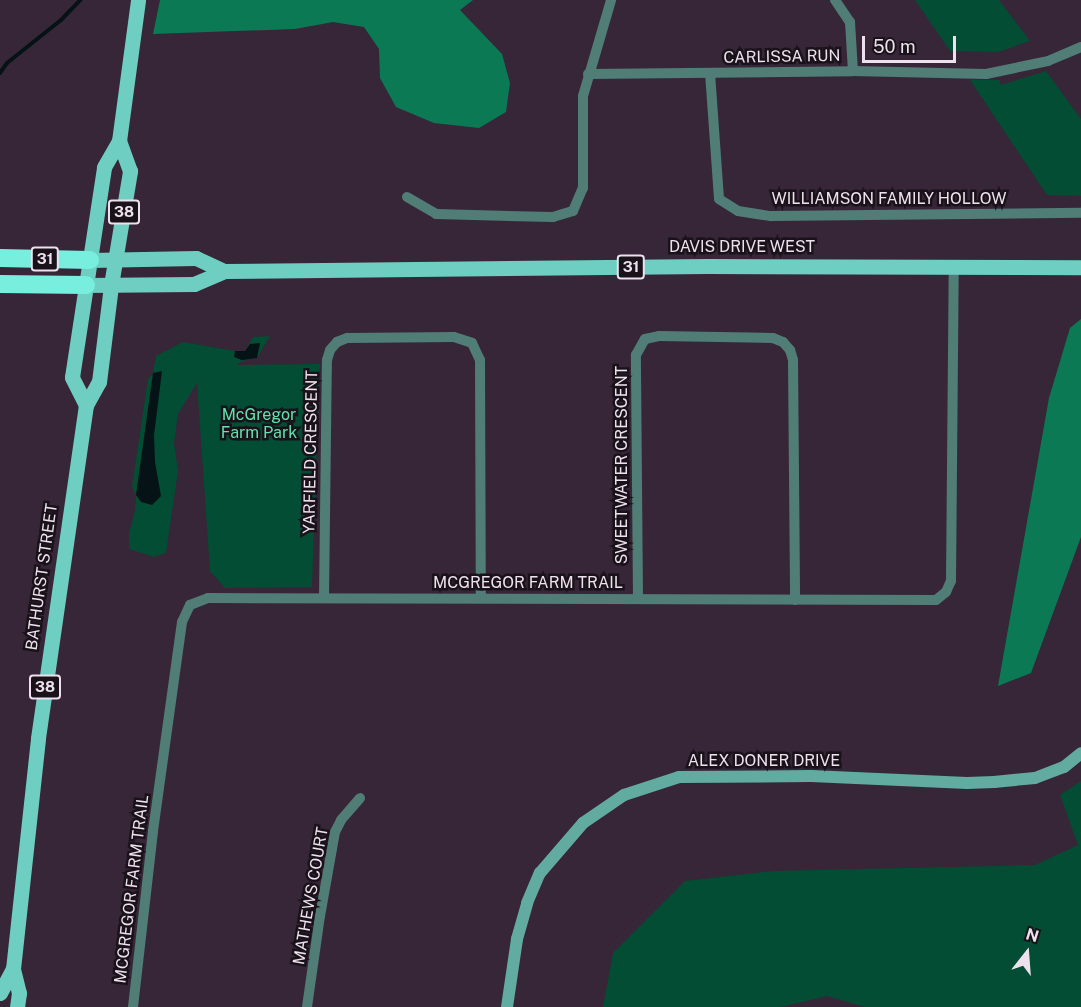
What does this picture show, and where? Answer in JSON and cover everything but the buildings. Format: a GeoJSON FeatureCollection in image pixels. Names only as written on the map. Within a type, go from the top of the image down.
{"type":"FeatureCollection","features":[{"type":"Feature","properties":{"kind":"highway","name":"DAVIS DRIVE WEST"},"geometry":{"type":"LineString","coordinates":[[0,258],[90,260]]}},
{"type":"Feature","properties":{"kind":"highway","name":"DAVIS DRIVE WEST"},"geometry":{"type":"LineString","coordinates":[[0,284],[86,285]]}},
{"type":"Feature","properties":{"kind":"main road","name":"BATHURST STREET"},"geometry":{"type":"LineString","coordinates":[[86,405],[72,377],[104,168],[119,141],[138,0]]}},
{"type":"Feature","properties":{"kind":"main road","name":"BATHURST STREET"},"geometry":{"type":"LineString","coordinates":[[17,1007],[19,993],[13,969],[38,738],[86,405],[99,382],[111,285],[117,261],[130,171],[119,141]]}},
{"type":"Feature","properties":{"kind":"main road","name":"DAVIS DRIVE WEST"},"geometry":{"type":"LineString","coordinates":[[90,260],[196,258],[224,271]]}},
{"type":"Feature","properties":{"kind":"main road","name":"DAVIS DRIVE WEST"},"geometry":{"type":"LineString","coordinates":[[86,285],[194,285],[224,271],[708,266],[1081,267]]}},
{"type":"Feature","properties":{"kind":"main road","name":"BATHURST STREET"},"geometry":{"type":"LineString","coordinates":[[0,993],[13,969]]}},
{"type":"Feature","properties":{"kind":"street"},"geometry":{"type":"LineString","coordinates":[[407,197],[436,214],[554,217],[573,211],[584,188],[583,96],[610,0]]}},
{"type":"Feature","properties":{"kind":"street"},"geometry":{"type":"LineString","coordinates":[[835,0],[850,22],[853,71]]}},
{"type":"Feature","properties":{"kind":"street","name":"CARLISSA RUN"},"geometry":{"type":"LineString","coordinates":[[588,74],[853,71],[986,74],[1048,61],[1081,47]]}},
{"type":"Feature","properties":{"kind":"street","name":"WILLIAMSON FAMILY HOLLOW"},"geometry":{"type":"LineString","coordinates":[[710,73],[719,199],[738,211],[771,216],[1081,213]]}},
{"type":"Feature","properties":{"kind":"street","name":"MCGREGOR FARM TRAIL"},"geometry":{"type":"LineString","coordinates":[[133,1007],[153,831],[184,612],[193,603],[208,598],[481,597],[930,602],[948,590],[951,581],[954,267]]}},
{"type":"Feature","properties":{"kind":"street","name":"SWEETWATER CRESCENT"},"geometry":{"type":"LineString","coordinates":[[638,598],[636,355],[645,339],[659,336],[773,338],[786,344],[792,353],[795,600]]}},
{"type":"Feature","properties":{"kind":"street","name":"YARFIELD CRESCENT"},"geometry":{"type":"LineString","coordinates":[[324,598],[327,360],[330,350],[337,342],[347,338],[454,337],[472,343],[480,360],[481,597]]}},
{"type":"Feature","properties":{"kind":"street","name":"ALEX DONER DRIVE"},"geometry":{"type":"LineString","coordinates":[[507,1007],[517,939],[527,903],[540,873],[583,823],[602,807],[624,795],[679,777],[811,776],[967,783],[994,782],[1035,778],[1064,767],[1081,753]]}},
{"type":"Feature","properties":{"kind":"street","name":"MATHEWS COURT"},"geometry":{"type":"LineString","coordinates":[[307,1007],[335,832],[341,820],[360,798]]}},
{"type":"Feature","properties":{"kind":"green space"},"geometry":{"type":"Polygon","coordinates":[[[160,0],[473,0],[460,10],[502,54],[510,83],[506,112],[479,128],[434,123],[396,107],[380,78],[379,49],[364,27],[333,22],[295,29],[153,34],[160,0]]]}},
{"type":"Feature","properties":{"kind":"green space"},"geometry":{"type":"Polygon","coordinates":[[[915,0],[999,0],[1030,41],[998,52],[950,51],[915,0]]]}},
{"type":"Feature","properties":{"kind":"green space"},"geometry":{"type":"Polygon","coordinates":[[[1046,71],[1081,119],[1081,196],[1047,195],[970,80],[999,80],[1001,85],[1046,71]]]}},
{"type":"Feature","properties":{"kind":"green space"},"geometry":{"type":"Polygon","coordinates":[[[1081,319],[1081,537],[1031,673],[998,686],[1049,398],[1070,328],[1081,319]]]}},
{"type":"Feature","properties":{"kind":"green space","name":"McGregor Farm Park"},"geometry":{"type":"Polygon","coordinates":[[[270,336],[257,358],[242,361],[236,365],[320,364],[312,587],[225,588],[210,571],[197,383],[178,414],[174,443],[178,471],[166,553],[154,557],[129,549],[129,533],[135,511],[136,495],[132,487],[148,379],[153,373],[156,356],[183,342],[245,351],[253,337],[270,336]]]}},
{"type":"Feature","properties":{"kind":"green space"},"geometry":{"type":"Polygon","coordinates":[[[1081,781],[1081,1007],[865,1007],[827,996],[781,1007],[603,1007],[613,953],[685,881],[773,871],[1035,865],[1078,845],[1060,795],[1081,781]]]}},
{"type":"Feature","properties":{"kind":"shaded area"},"geometry":{"type":"Polygon","coordinates":[[[260,343],[257,358],[242,360],[234,357],[235,351],[245,351],[250,344],[260,343]]]}},
{"type":"Feature","properties":{"kind":"shaded area"},"geometry":{"type":"Polygon","coordinates":[[[162,371],[154,435],[155,462],[161,496],[152,505],[141,502],[136,495],[153,373],[162,371]]]}},
{"type":"Feature","properties":{"kind":"waterway"},"geometry":{"type":"LineString","coordinates":[[0,73],[7,63],[61,20],[80,0]]}}]}
